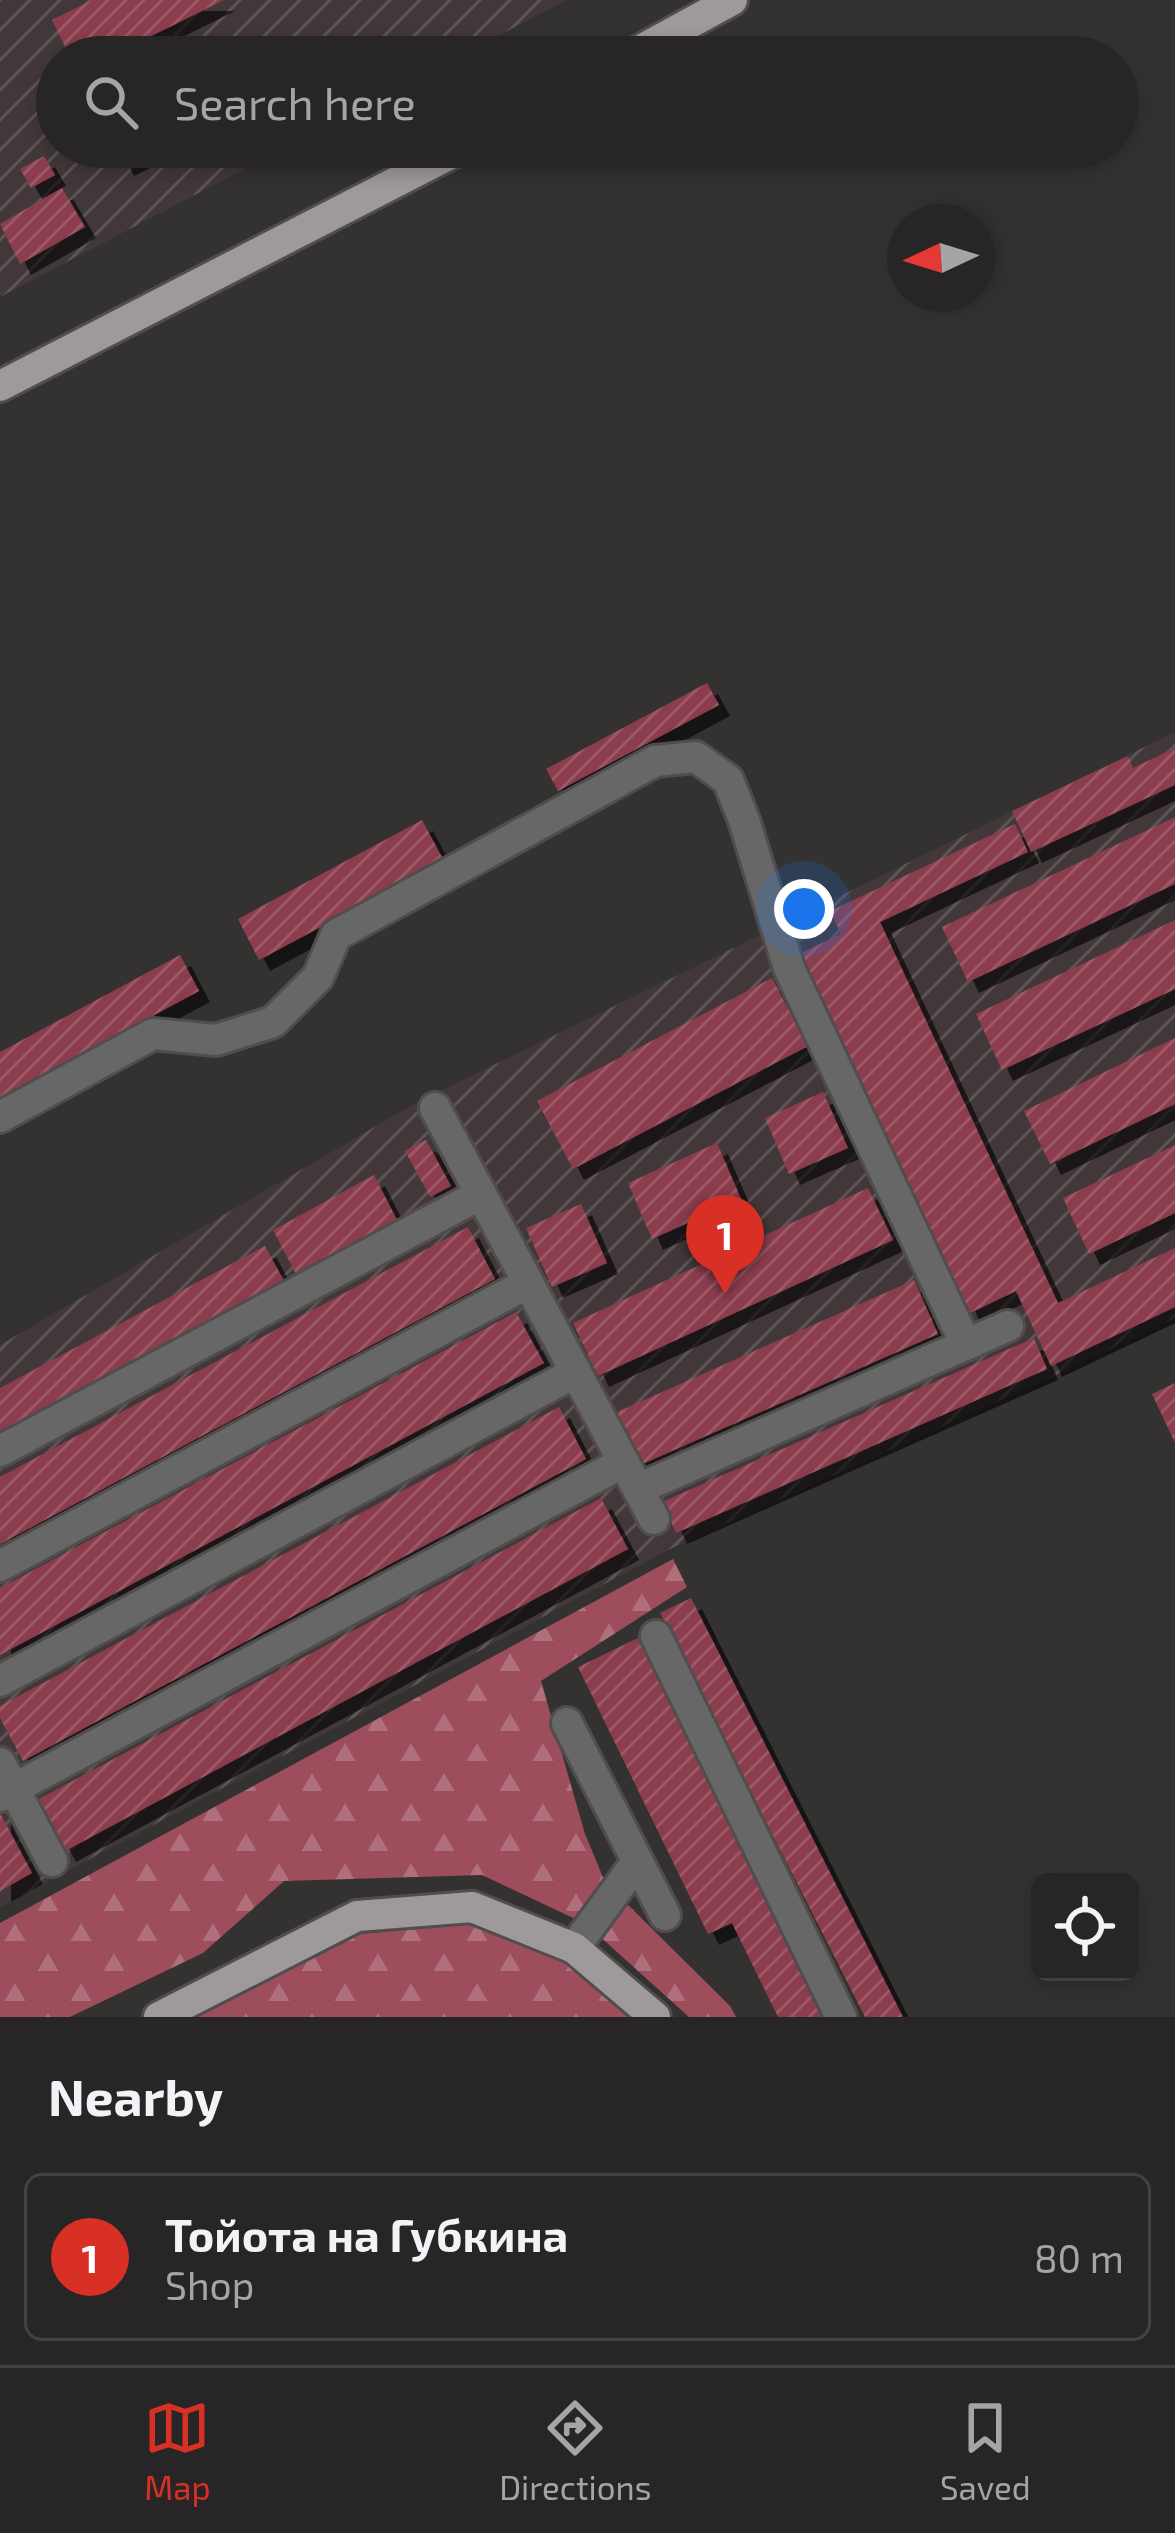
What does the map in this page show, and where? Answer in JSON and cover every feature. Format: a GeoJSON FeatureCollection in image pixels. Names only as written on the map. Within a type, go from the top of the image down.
{"type":"FeatureCollection","features":[{"type":"Feature","properties":{"kind":"main road"},"geometry":{"type":"LineString","coordinates":[[666,36],[732,0]]}},
{"type":"Feature","properties":{"kind":"main road"},"geometry":{"type":"LineString","coordinates":[[0,386],[423,168]]}},
{"type":"Feature","properties":{"kind":"main road"},"geometry":{"type":"LineString","coordinates":[[159,2017],[357,1916],[472,1907],[574,1948],[655,2017]]}},
{"type":"Feature","properties":{"kind":"lane"},"geometry":{"type":"LineString","coordinates":[[0,1118],[153,1034],[216,1040],[273,1022],[318,977],[335,935],[655,761],[696,758],[728,780],[789,968],[966,1345]]}},
{"type":"Feature","properties":{"kind":"lane"},"geometry":{"type":"LineString","coordinates":[[435,1108],[654,1519]]}},
{"type":"Feature","properties":{"kind":"lane"},"geometry":{"type":"LineString","coordinates":[[0,1451],[481,1194]]}},
{"type":"Feature","properties":{"kind":"lane"},"geometry":{"type":"LineString","coordinates":[[0,1566],[528,1283]]}},
{"type":"Feature","properties":{"kind":"lane"},"geometry":{"type":"LineString","coordinates":[[52,1861],[4,1783],[631,1475],[1008,1326]]}},
{"type":"Feature","properties":{"kind":"lane"},"geometry":{"type":"LineString","coordinates":[[0,1681],[576,1372]]}},
{"type":"Feature","properties":{"kind":"lane"},"geometry":{"type":"LineString","coordinates":[[656,1636],[841,2017]]}},
{"type":"Feature","properties":{"kind":"lane"},"geometry":{"type":"LineString","coordinates":[[567,1723],[664,1915]]}},
{"type":"Feature","properties":{"kind":"lane"},"geometry":{"type":"LineString","coordinates":[[574,1948],[638,1862]]}},
{"type":"Feature","properties":{"kind":"shaded area"},"geometry":{"type":"Polygon","coordinates":[[[0,0],[567,0],[498,36],[36,36],[36,168],[246,168],[0,297],[0,0]]]}},
{"type":"Feature","properties":{"kind":"shaded area"},"geometry":{"type":"Polygon","coordinates":[[[1175,732],[1175,1318],[668,1550],[0,1907],[0,1345],[414,1104],[1175,732]]]}},
{"type":"Feature","properties":{"kind":"green space"},"geometry":{"type":"Polygon","coordinates":[[[673,1559],[687,1587],[541,1681],[585,1834],[605,1882],[736,2017],[689,2017],[586,1924],[482,1875],[284,1881],[203,1953],[70,2017],[0,2017],[0,1923],[673,1559]]]}},
{"type":"Feature","properties":{"kind":"green space"},"geometry":{"type":"Polygon","coordinates":[[[475,1923],[567,1964],[629,2017],[197,2017],[361,1934],[475,1923]]]}},
{"type":"Feature","properties":{"kind":"building"},"geometry":{"type":"Polygon","coordinates":[[[92,0],[224,0],[151,36],[60,36],[52,20],[92,0]]]}},
{"type":"Feature","properties":{"kind":"building"},"geometry":{"type":"Polygon","coordinates":[[[36,160],[36,168],[51,168],[55,175],[31,188],[20,169],[36,160]]]}},
{"type":"Feature","properties":{"kind":"building"},"geometry":{"type":"Polygon","coordinates":[[[62,188],[85,227],[20,264],[0,224],[62,188]]]}},
{"type":"Feature","properties":{"kind":"building"},"geometry":{"type":"Polygon","coordinates":[[[707,683],[719,705],[558,791],[546,769],[707,683]]]}},
{"type":"Feature","properties":{"kind":"building"},"geometry":{"type":"Polygon","coordinates":[[[1175,748],[1175,785],[1031,852],[1012,811],[1128,756],[1133,768],[1175,748]]]}},
{"type":"Feature","properties":{"kind":"building"},"geometry":{"type":"Polygon","coordinates":[[[1175,817],[1175,884],[968,982],[942,927],[1175,817]]]}},
{"type":"Feature","properties":{"kind":"building"},"geometry":{"type":"Polygon","coordinates":[[[422,820],[444,861],[259,960],[238,919],[422,820]]]}},
{"type":"Feature","properties":{"kind":"building"},"geometry":{"type":"Polygon","coordinates":[[[1015,824],[1028,852],[880,922],[1058,1303],[1175,1248],[1175,1307],[1051,1366],[1016,1291],[970,1313],[801,953],[841,934],[830,911],[1015,824]]]}},
{"type":"Feature","properties":{"kind":"building"},"geometry":{"type":"Polygon","coordinates":[[[1175,920],[1175,989],[1002,1070],[976,1014],[1175,920]]]}},
{"type":"Feature","properties":{"kind":"building"},"geometry":{"type":"Polygon","coordinates":[[[180,955],[199,991],[0,1098],[0,1052],[180,955]]]}},
{"type":"Feature","properties":{"kind":"building"},"geometry":{"type":"Polygon","coordinates":[[[772,978],[808,1046],[573,1169],[537,1101],[772,978]]]}},
{"type":"Feature","properties":{"kind":"building"},"geometry":{"type":"Polygon","coordinates":[[[1175,1038],[1175,1104],[1050,1164],[1024,1111],[1175,1038]]]}},
{"type":"Feature","properties":{"kind":"building"},"geometry":{"type":"Polygon","coordinates":[[[823,1092],[848,1148],[789,1174],[765,1118],[823,1092]]]}},
{"type":"Feature","properties":{"kind":"building"},"geometry":{"type":"Polygon","coordinates":[[[426,1140],[451,1186],[430,1197],[405,1151],[426,1140]]]}},
{"type":"Feature","properties":{"kind":"building"},"geometry":{"type":"Polygon","coordinates":[[[717,1143],[741,1199],[652,1239],[628,1183],[717,1143]]]}},
{"type":"Feature","properties":{"kind":"building"},"geometry":{"type":"Polygon","coordinates":[[[1175,1145],[1175,1213],[1089,1254],[1063,1198],[1175,1145]]]}},
{"type":"Feature","properties":{"kind":"building"},"geometry":{"type":"Polygon","coordinates":[[[374,1175],[397,1220],[296,1274],[273,1230],[374,1175]]]}},
{"type":"Feature","properties":{"kind":"building"},"geometry":{"type":"Polygon","coordinates":[[[868,1188],[893,1240],[598,1376],[573,1323],[868,1188]]]}},
{"type":"Feature","properties":{"kind":"building"},"geometry":{"type":"Polygon","coordinates":[[[581,1204],[607,1263],[552,1287],[526,1228],[581,1204]]]}},
{"type":"Feature","properties":{"kind":"building"},"geometry":{"type":"Polygon","coordinates":[[[468,1227],[495,1279],[0,1544],[0,1477],[468,1227]]]}},
{"type":"Feature","properties":{"kind":"building"},"geometry":{"type":"Polygon","coordinates":[[[265,1246],[284,1281],[0,1434],[0,1388],[265,1246]]]}},
{"type":"Feature","properties":{"kind":"building"},"geometry":{"type":"Polygon","coordinates":[[[914,1280],[938,1334],[638,1466],[615,1413],[914,1280]]]}},
{"type":"Feature","properties":{"kind":"building"},"geometry":{"type":"Polygon","coordinates":[[[516,1312],[544,1363],[0,1655],[0,1588],[516,1312]]]}},
{"type":"Feature","properties":{"kind":"building"},"geometry":{"type":"Polygon","coordinates":[[[1034,1338],[1047,1369],[676,1533],[662,1502],[1034,1338]]]}},
{"type":"Feature","properties":{"kind":"building"},"geometry":{"type":"Polygon","coordinates":[[[1175,1383],[1175,1443],[1152,1394],[1175,1383]]]}},
{"type":"Feature","properties":{"kind":"building"},"geometry":{"type":"Polygon","coordinates":[[[559,1407],[586,1459],[23,1761],[0,1718],[0,1706],[559,1407]]]}},
{"type":"Feature","properties":{"kind":"building"},"geometry":{"type":"Polygon","coordinates":[[[601,1498],[628,1549],[65,1851],[37,1800],[601,1498]]]}},
{"type":"Feature","properties":{"kind":"building"},"geometry":{"type":"Polygon","coordinates":[[[691,1598],[903,2017],[865,2017],[660,1613],[691,1598]]]}},
{"type":"Feature","properties":{"kind":"building"},"geometry":{"type":"Polygon","coordinates":[[[640,1637],[824,2017],[778,2017],[732,1923],[708,1934],[578,1667],[640,1637]]]}},
{"type":"Feature","properties":{"kind":"building"},"geometry":{"type":"Polygon","coordinates":[[[0,1813],[32,1873],[0,1891],[0,1813]]]}},
{"type":"Feature","properties":{"kind":"place","name":"Тойота на Губкина"},"geometry":{"type":"Point","coordinates":[725,1294]}}]}
